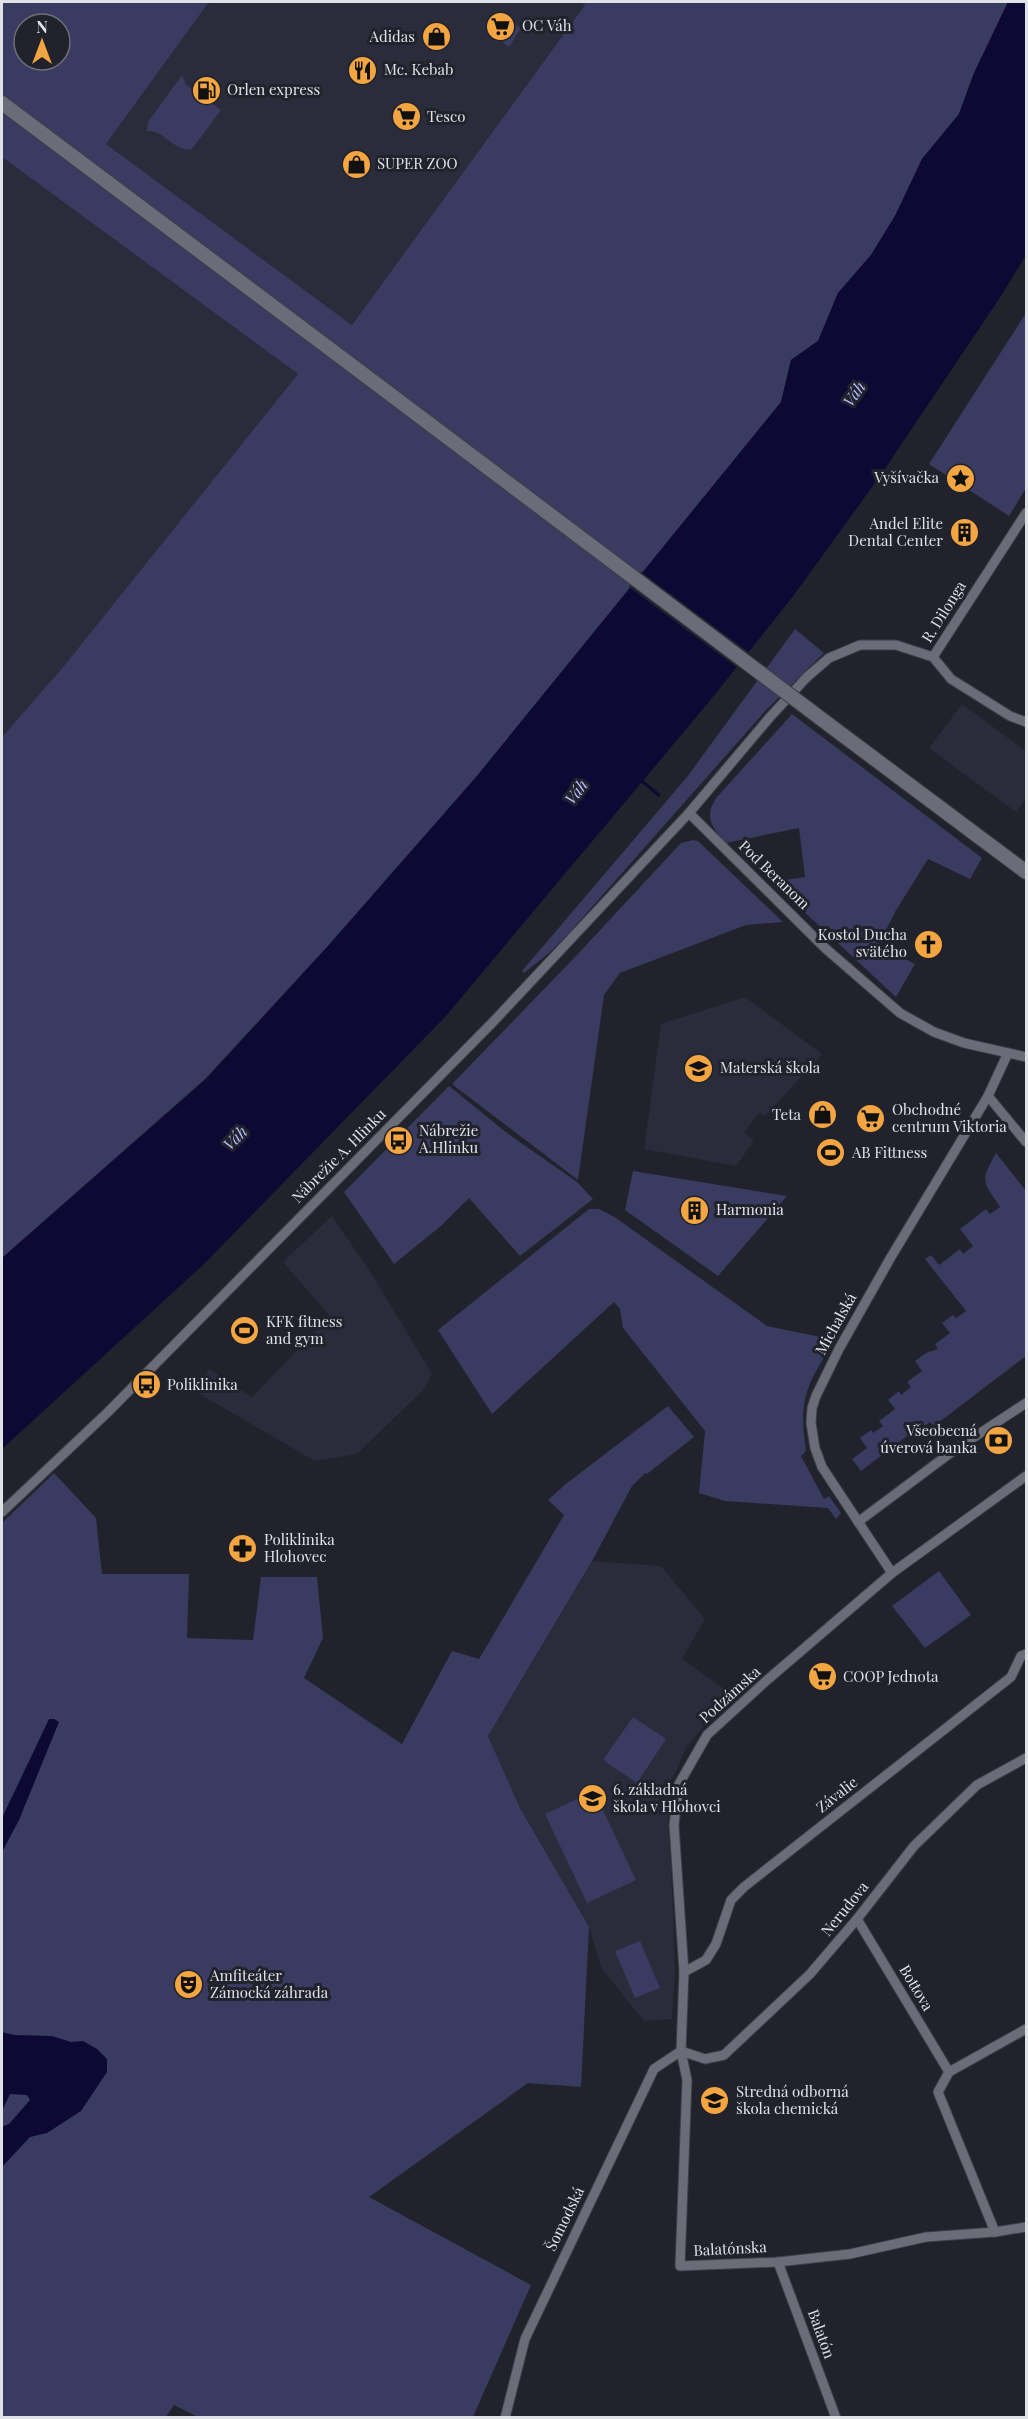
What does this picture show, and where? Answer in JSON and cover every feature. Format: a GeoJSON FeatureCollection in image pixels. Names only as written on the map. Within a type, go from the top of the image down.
{"type":"FeatureCollection","features":[{"type":"Feature","properties":{"kind":"main road"},"geometry":{"type":"LineString","coordinates":[[2,103],[1026,872]]}},
{"type":"Feature","properties":{"kind":"street","name":"R. Dilonga"},"geometry":{"type":"LineString","coordinates":[[689,813],[770,717],[807,677],[829,658],[860,645],[896,645],[933,657],[1026,513]]}},
{"type":"Feature","properties":{"kind":"street"},"geometry":{"type":"LineString","coordinates":[[933,657],[951,679],[1010,716],[1026,722]]}},
{"type":"Feature","properties":{"kind":"street","name":"Pod Beranom"},"geometry":{"type":"LineString","coordinates":[[689,813],[825,948],[884,1001],[934,1032],[968,1044],[1026,1058]]}},
{"type":"Feature","properties":{"kind":"street","name":"Nábrežie A. Hlinku"},"geometry":{"type":"LineString","coordinates":[[2,1512],[107,1413],[432,1085],[565,947],[689,813]]}},
{"type":"Feature","properties":{"kind":"street","name":"Michalská"},"geometry":{"type":"LineString","coordinates":[[892,1574],[822,1467],[815,1448],[811,1423],[812,1408],[839,1349],[891,1257],[988,1096],[1008,1053]]}},
{"type":"Feature","properties":{"kind":"street"},"geometry":{"type":"LineString","coordinates":[[988,1096],[1026,1142]]}},
{"type":"Feature","properties":{"kind":"street"},"geometry":{"type":"LineString","coordinates":[[858,1522],[953,1450],[1026,1403]]}},
{"type":"Feature","properties":{"kind":"street","name":"Podzámska"},"geometry":{"type":"LineString","coordinates":[[681,2050],[684,1972],[674,1825],[679,1784],[707,1735],[892,1574],[1026,1476]]}},
{"type":"Feature","properties":{"kind":"street","name":"Závalie"},"geometry":{"type":"LineString","coordinates":[[684,1972],[706,1960],[716,1944],[731,1900],[744,1887],[1011,1677],[1021,1656],[1026,1654]]}},
{"type":"Feature","properties":{"kind":"street","name":"Nerudova"},"geometry":{"type":"LineString","coordinates":[[681,2050],[705,2059],[724,2055],[810,1974],[914,1846],[977,1785],[1026,1758]]}},
{"type":"Feature","properties":{"kind":"street","name":"Bottova"},"geometry":{"type":"LineString","coordinates":[[857,1919],[949,2072]]}},
{"type":"Feature","properties":{"kind":"street"},"geometry":{"type":"LineString","coordinates":[[995,2232],[938,2092],[949,2072],[1026,2029]]}},
{"type":"Feature","properties":{"kind":"street","name":"Balatónska"},"geometry":{"type":"LineString","coordinates":[[681,2050],[687,2080],[680,2266],[778,2262],[850,2254],[926,2237],[995,2232],[1026,2227]]}},
{"type":"Feature","properties":{"kind":"street","name":"Šomodská"},"geometry":{"type":"LineString","coordinates":[[505,2418],[525,2339],[556,2272],[654,2069],[681,2050]]}},
{"type":"Feature","properties":{"kind":"street","name":"Balatón"},"geometry":{"type":"LineString","coordinates":[[778,2262],[836,2418]]}},
{"type":"Feature","properties":{"kind":"shaded area"},"geometry":{"type":"Polygon","coordinates":[[[2,2],[209,2],[106,144],[352,325],[585,5],[580,2],[1008,2],[974,73],[959,114],[922,159],[895,216],[871,255],[838,293],[818,341],[791,360],[781,402],[477,776],[328,946],[205,1079],[2,1258],[2,737],[63,667],[298,374],[2,157],[2,2]]]}},
{"type":"Feature","properties":{"kind":"shaded area"},"geometry":{"type":"Polygon","coordinates":[[[209,2],[580,2],[585,5],[352,325],[106,144],[209,2]]]}},
{"type":"Feature","properties":{"kind":"shaded area"},"geometry":{"type":"Polygon","coordinates":[[[508,20],[521,28],[509,47],[496,37],[508,20]]]}},
{"type":"Feature","properties":{"kind":"shaded area"},"geometry":{"type":"Polygon","coordinates":[[[182,75],[186,85],[221,110],[192,149],[180,148],[159,134],[147,131],[148,122],[182,75]]]}},
{"type":"Feature","properties":{"kind":"shaded area"},"geometry":{"type":"Polygon","coordinates":[[[2,157],[298,374],[63,667],[2,737],[2,157]]]}},
{"type":"Feature","properties":{"kind":"shaded area"},"geometry":{"type":"Polygon","coordinates":[[[1026,313],[1026,488],[1009,516],[929,464],[1026,313]]]}},
{"type":"Feature","properties":{"kind":"shaded area"},"geometry":{"type":"Polygon","coordinates":[[[795,629],[824,653],[767,709],[570,932],[524,973],[522,971],[687,777],[795,629]]]}},
{"type":"Feature","properties":{"kind":"shaded area"},"geometry":{"type":"Polygon","coordinates":[[[962,704],[1026,751],[1026,798],[1016,812],[929,748],[962,704]]]}},
{"type":"Feature","properties":{"kind":"shaded area"},"geometry":{"type":"Polygon","coordinates":[[[792,714],[982,858],[970,879],[928,859],[895,912],[878,946],[915,964],[896,997],[772,882],[805,877],[799,828],[726,843],[711,822],[711,810],[717,797],[792,714]]]}},
{"type":"Feature","properties":{"kind":"shaded area"},"geometry":{"type":"Polygon","coordinates":[[[698,841],[783,922],[746,925],[620,973],[604,995],[578,1180],[453,1083],[681,843],[698,841]]]}},
{"type":"Feature","properties":{"kind":"shaded area"},"geometry":{"type":"Polygon","coordinates":[[[745,997],[822,1054],[765,1116],[759,1113],[744,1132],[754,1141],[736,1166],[644,1149],[661,1024],[745,997]]]}},
{"type":"Feature","properties":{"kind":"shaded area"},"geometry":{"type":"Polygon","coordinates":[[[449,1086],[507,1133],[577,1182],[593,1199],[520,1256],[469,1198],[441,1226],[394,1264],[344,1192],[449,1086]]]}},
{"type":"Feature","properties":{"kind":"shaded area"},"geometry":{"type":"Polygon","coordinates":[[[996,1153],[1026,1191],[1026,1356],[934,1426],[930,1422],[921,1429],[915,1430],[861,1471],[852,1459],[867,1448],[860,1438],[871,1430],[873,1433],[883,1426],[879,1421],[895,1409],[888,1400],[899,1391],[901,1395],[911,1387],[907,1382],[922,1371],[915,1361],[926,1353],[938,1349],[935,1344],[950,1333],[942,1323],[953,1315],[956,1318],[966,1311],[925,1259],[931,1255],[939,1265],[960,1249],[963,1254],[973,1246],[960,1229],[986,1209],[990,1214],[1000,1207],[985,1181],[987,1170],[996,1153]]]}},
{"type":"Feature","properties":{"kind":"shaded area"},"geometry":{"type":"Polygon","coordinates":[[[633,1171],[787,1196],[718,1276],[625,1210],[633,1171]]]}},
{"type":"Feature","properties":{"kind":"shaded area"},"geometry":{"type":"Polygon","coordinates":[[[589,1209],[599,1209],[616,1218],[767,1326],[835,1340],[811,1380],[807,1392],[803,1417],[806,1451],[801,1456],[824,1499],[829,1496],[841,1513],[836,1519],[828,1508],[725,1501],[699,1493],[705,1431],[623,1328],[620,1309],[614,1302],[492,1414],[438,1330],[589,1209]]]}},
{"type":"Feature","properties":{"kind":"shaded area"},"geometry":{"type":"Polygon","coordinates":[[[332,1216],[373,1276],[432,1374],[423,1390],[357,1454],[315,1461],[198,1393],[197,1388],[209,1369],[252,1397],[330,1316],[283,1262],[332,1216]]]}},
{"type":"Feature","properties":{"kind":"shaded area"},"geometry":{"type":"Polygon","coordinates":[[[668,1406],[694,1437],[647,1474],[645,1473],[632,1486],[592,1561],[488,1736],[520,1808],[589,1927],[581,2087],[528,2083],[369,2197],[531,2285],[473,2417],[200,2418],[174,2405],[166,2417],[2,2418],[2,1523],[54,1473],[96,1518],[102,1574],[189,1574],[187,1638],[253,1640],[261,1577],[317,1577],[323,1638],[304,1678],[402,1744],[452,1651],[479,1659],[564,1515],[548,1500],[668,1406]]]}},
{"type":"Feature","properties":{"kind":"shaded area","name":"6. základná škola v Hlohovci"},"geometry":{"type":"Polygon","coordinates":[[[592,1561],[661,1566],[705,1619],[682,1659],[730,1693],[686,1748],[667,1791],[675,1972],[672,2019],[644,2021],[602,1969],[589,1927],[520,1808],[488,1736],[592,1561]]]}},
{"type":"Feature","properties":{"kind":"shaded area"},"geometry":{"type":"Polygon","coordinates":[[[939,1571],[971,1615],[925,1648],[892,1606],[939,1571]]]}},
{"type":"Feature","properties":{"kind":"shaded area"},"geometry":{"type":"Polygon","coordinates":[[[633,1717],[666,1739],[637,1783],[603,1760],[633,1717]]]}},
{"type":"Feature","properties":{"kind":"shaded area"},"geometry":{"type":"Polygon","coordinates":[[[594,1791],[636,1880],[587,1903],[545,1814],[594,1791]]]}},
{"type":"Feature","properties":{"kind":"shaded area"},"geometry":{"type":"Polygon","coordinates":[[[640,1941],[660,1988],[635,1998],[615,1951],[640,1941]]]}},
{"type":"Feature","properties":{"kind":"water","name":"Váh"},"geometry":{"type":"Polygon","coordinates":[[[1008,2],[1026,2],[1026,255],[880,476],[794,595],[708,703],[445,1017],[204,1264],[2,1449],[2,1258],[206,1079],[328,946],[477,776],[781,402],[791,360],[818,341],[838,293],[871,255],[895,216],[922,159],[959,114],[974,73],[1008,2]]]}},
{"type":"Feature","properties":{"kind":"water"},"geometry":{"type":"Polygon","coordinates":[[[49,1719],[59,1722],[19,1820],[2,1852],[2,1818],[49,1719]]]}},
{"type":"Feature","properties":{"kind":"water"},"geometry":{"type":"Polygon","coordinates":[[[2,2032],[14,2035],[52,2036],[71,2042],[83,2041],[97,2049],[107,2059],[107,2072],[81,2111],[47,2133],[30,2137],[2,2167],[2,2127],[9,2124],[30,2100],[27,2095],[10,2094],[2,2111],[2,2032]]]}},
{"type":"Feature","properties":{"kind":"pier"},"geometry":{"type":"Polygon","coordinates":[[[641,572],[751,654],[739,669],[629,587],[641,572]]]}},
{"type":"Feature","properties":{"kind":"waterway"},"geometry":{"type":"LineString","coordinates":[[643,782],[659,795]]}},
{"type":"Feature","properties":{"kind":"place","name":"OC Váh"},"geometry":{"type":"Point","coordinates":[501,26]}},
{"type":"Feature","properties":{"kind":"place","name":"Adidas"},"geometry":{"type":"Point","coordinates":[436,37]}},
{"type":"Feature","properties":{"kind":"place","name":"Mc. Kebab"},"geometry":{"type":"Point","coordinates":[363,70]}},
{"type":"Feature","properties":{"kind":"place","name":"Orlen express"},"geometry":{"type":"Point","coordinates":[206,90]}},
{"type":"Feature","properties":{"kind":"place","name":"Tesco"},"geometry":{"type":"Point","coordinates":[406,117]}},
{"type":"Feature","properties":{"kind":"place","name":"SUPER ZOO"},"geometry":{"type":"Point","coordinates":[356,164]}},
{"type":"Feature","properties":{"kind":"place","name":"Vyšívačka"},"geometry":{"type":"Point","coordinates":[960,478]}},
{"type":"Feature","properties":{"kind":"place","name":"Andel Elite Dental Center"},"geometry":{"type":"Point","coordinates":[964,533]}},
{"type":"Feature","properties":{"kind":"place","name":"Kostol Ducha svätého"},"geometry":{"type":"Point","coordinates":[928,944]}},
{"type":"Feature","properties":{"kind":"place","name":"Materská škola"},"geometry":{"type":"Point","coordinates":[699,1068]}},
{"type":"Feature","properties":{"kind":"place","name":"Teta"},"geometry":{"type":"Point","coordinates":[822,1115]}},
{"type":"Feature","properties":{"kind":"place","name":"Obchodné centrum Viktoria"},"geometry":{"type":"Point","coordinates":[871,1119]}},
{"type":"Feature","properties":{"kind":"place","name":"Nábrežie A.Hlinku"},"geometry":{"type":"Point","coordinates":[398,1140]}},
{"type":"Feature","properties":{"kind":"place","name":"AB Fittness"},"geometry":{"type":"Point","coordinates":[831,1153]}},
{"type":"Feature","properties":{"kind":"place","name":"Harmonia"},"geometry":{"type":"Point","coordinates":[695,1210]}},
{"type":"Feature","properties":{"kind":"place","name":"KFK fitness and gym"},"geometry":{"type":"Point","coordinates":[245,1331]}},
{"type":"Feature","properties":{"kind":"place","name":"Poliklinika"},"geometry":{"type":"Point","coordinates":[146,1385]}},
{"type":"Feature","properties":{"kind":"place","name":"Všeobecná úverová banka"},"geometry":{"type":"Point","coordinates":[998,1440]}},
{"type":"Feature","properties":{"kind":"place","name":"Poliklinika Hlohovec"},"geometry":{"type":"Point","coordinates":[243,1549]}},
{"type":"Feature","properties":{"kind":"place","name":"COOP Jednota"},"geometry":{"type":"Point","coordinates":[822,1677]}},
{"type":"Feature","properties":{"kind":"place","name":"6. základná škola v Hlohovci"},"geometry":{"type":"Point","coordinates":[592,1799]}},
{"type":"Feature","properties":{"kind":"place","name":"Amfiteáter Zámocká záhrada"},"geometry":{"type":"Point","coordinates":[189,1985]}},
{"type":"Feature","properties":{"kind":"place","name":"Stredná odborná škola chemická"},"geometry":{"type":"Point","coordinates":[715,2101]}}]}
